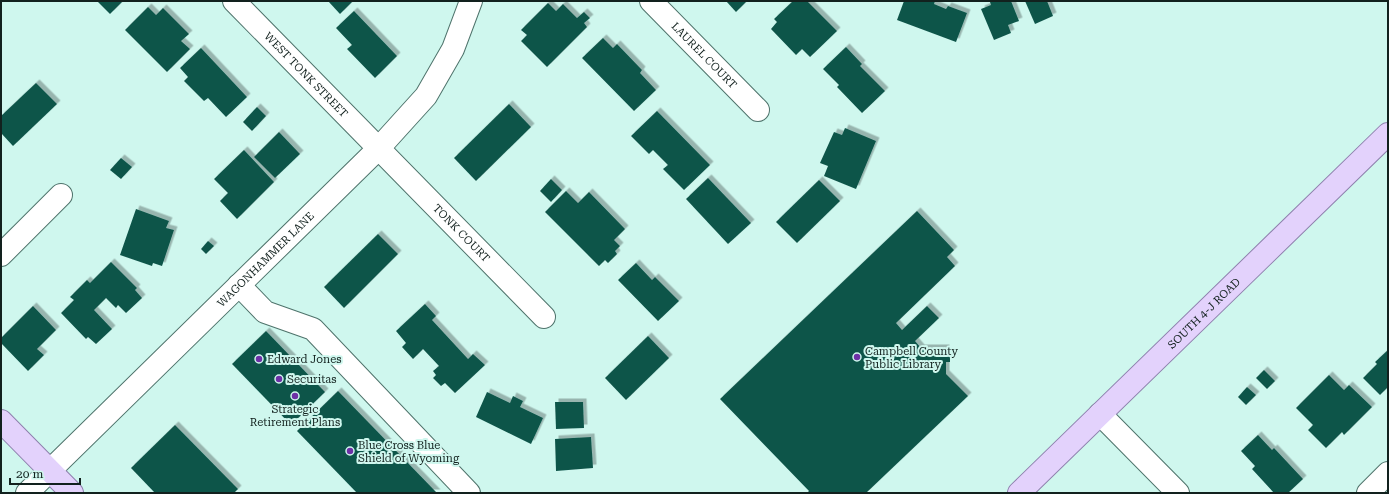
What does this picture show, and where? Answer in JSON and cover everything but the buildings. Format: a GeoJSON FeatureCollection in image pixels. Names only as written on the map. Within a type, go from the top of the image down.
{"type":"FeatureCollection","features":[{"type":"Feature","properties":{"kind":"main road","name":"SOUTH 4-J ROAD"},"geometry":{"type":"LineString","coordinates":[[1019,493],[1388,134]]}},
{"type":"Feature","properties":{"kind":"main road"},"geometry":{"type":"LineString","coordinates":[[1,421],[72,493]]}},
{"type":"Feature","properties":{"kind":"street","name":"WEST TONK STREET"},"geometry":{"type":"LineString","coordinates":[[234,1],[378,149]]}},
{"type":"Feature","properties":{"kind":"street","name":"WAGONHAMMER LANE"},"geometry":{"type":"LineString","coordinates":[[27,493],[378,149],[426,96],[453,49],[471,1]]}},
{"type":"Feature","properties":{"kind":"street","name":"LAUREL COURT"},"geometry":{"type":"LineString","coordinates":[[651,1],[758,110]]}},
{"type":"Feature","properties":{"kind":"street","name":"TONK COURT"},"geometry":{"type":"LineString","coordinates":[[378,149],[544,317]]}},
{"type":"Feature","properties":{"kind":"street"},"geometry":{"type":"LineString","coordinates":[[1,255],[61,195]]}},
{"type":"Feature","properties":{"kind":"street"},"geometry":{"type":"LineString","coordinates":[[238,285],[265,312],[313,329],[469,493]]}},
{"type":"Feature","properties":{"kind":"street"},"geometry":{"type":"LineString","coordinates":[[1100,414],[1178,493]]}},
{"type":"Feature","properties":{"kind":"street"},"geometry":{"type":"LineString","coordinates":[[1368,493],[1388,473]]}},
{"type":"Feature","properties":{"kind":"place","name":"Campbell County Public Library"},"geometry":{"type":"Point","coordinates":[857,357]}},
{"type":"Feature","properties":{"kind":"place","name":"Edward Jones"},"geometry":{"type":"Point","coordinates":[259,359]}},
{"type":"Feature","properties":{"kind":"place","name":"Securitas"},"geometry":{"type":"Point","coordinates":[279,379]}},
{"type":"Feature","properties":{"kind":"place","name":"Strategic Retirement Plans"},"geometry":{"type":"Point","coordinates":[295,396]}},
{"type":"Feature","properties":{"kind":"place","name":"Blue Cross Blue Shield of Wyoming"},"geometry":{"type":"Point","coordinates":[350,451]}}]}
